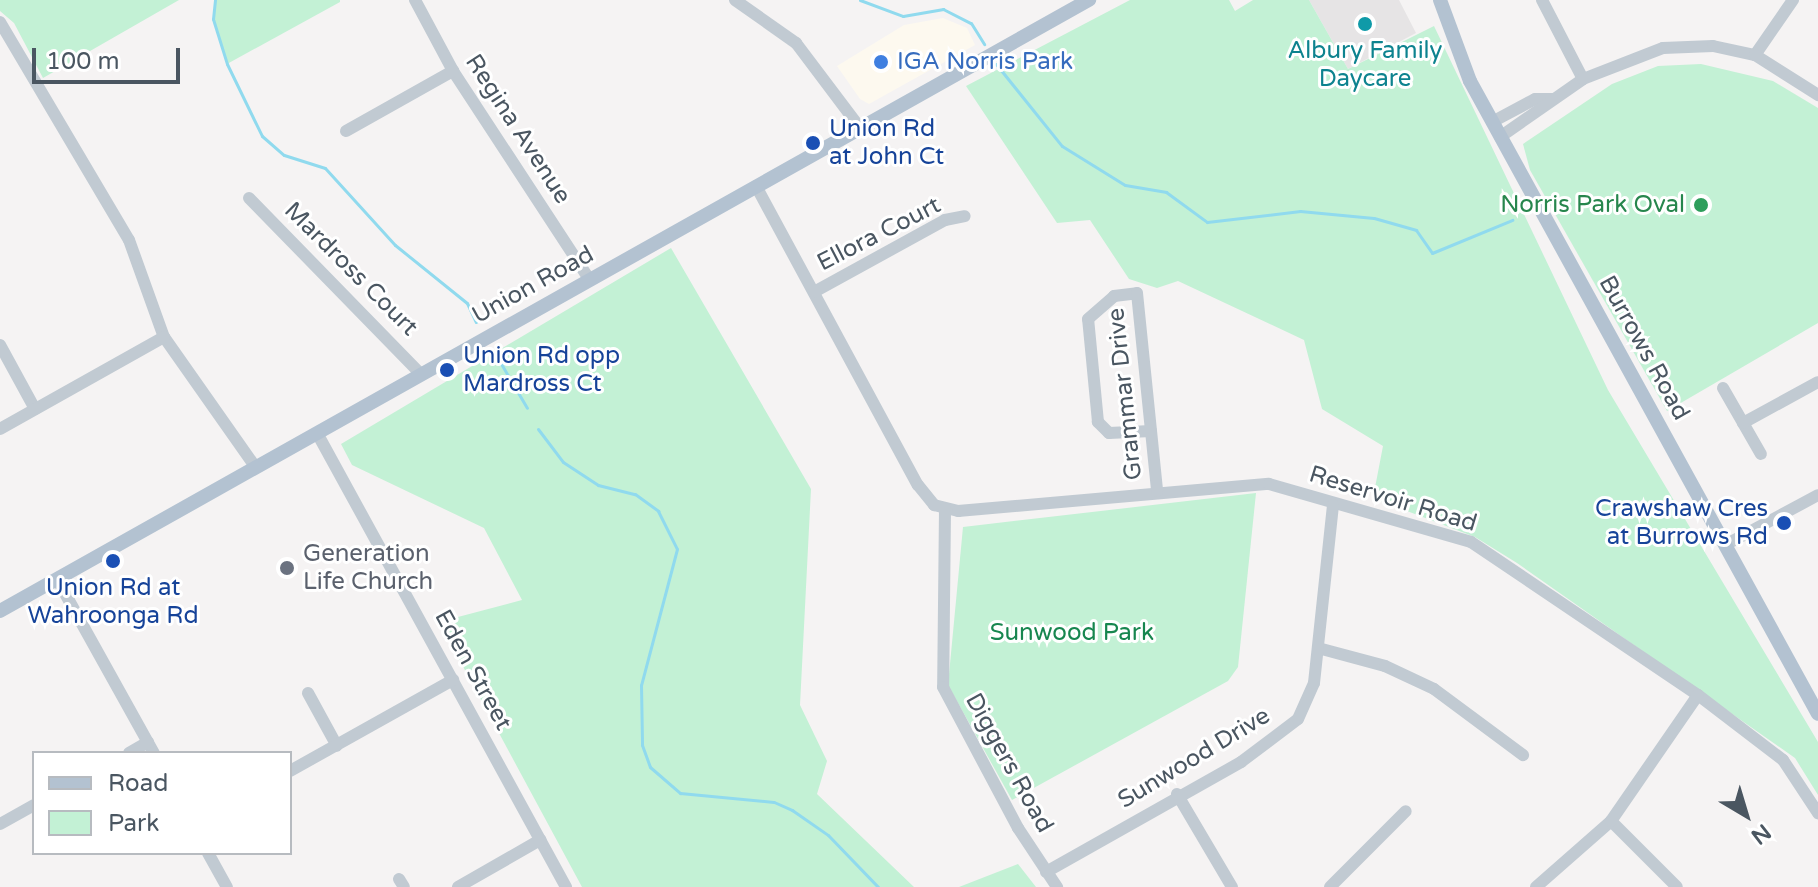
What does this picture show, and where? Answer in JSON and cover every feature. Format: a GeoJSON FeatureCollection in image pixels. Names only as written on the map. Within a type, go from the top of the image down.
{"type":"FeatureCollection","features":[{"type":"Feature","properties":{"kind":"main road","name":"Union Road"},"geometry":{"type":"LineString","coordinates":[[0,611],[1089,0]]}},
{"type":"Feature","properties":{"kind":"main road","name":"Burrows Road"},"geometry":{"type":"LineString","coordinates":[[1440,0],[1459,58],[1492,122],[1818,714]]}},
{"type":"Feature","properties":{"kind":"street","name":"Regina Avenue"},"geometry":{"type":"LineString","coordinates":[[415,0],[453,71],[589,279]]}},
{"type":"Feature","properties":{"kind":"street"},"geometry":{"type":"LineString","coordinates":[[735,0],[796,43],[860,128]]}},
{"type":"Feature","properties":{"kind":"street"},"geometry":{"type":"LineString","coordinates":[[1542,0],[1583,79]]}},
{"type":"Feature","properties":{"kind":"street"},"geometry":{"type":"LineString","coordinates":[[1755,55],[1793,0]]}},
{"type":"Feature","properties":{"kind":"street"},"geometry":{"type":"LineString","coordinates":[[0,22],[6,39],[129,240],[164,337],[256,468]]}},
{"type":"Feature","properties":{"kind":"street"},"geometry":{"type":"LineString","coordinates":[[1500,137],[1541,112],[1552,99],[1583,79],[1663,48],[1705,46],[1755,55],[1818,95]]}},
{"type":"Feature","properties":{"kind":"street"},"geometry":{"type":"LineString","coordinates":[[346,131],[453,71]]}},
{"type":"Feature","properties":{"kind":"street"},"geometry":{"type":"LineString","coordinates":[[1492,122],[1535,99],[1552,99]]}},
{"type":"Feature","properties":{"kind":"street"},"geometry":{"type":"LineString","coordinates":[[756,186],[918,485],[934,505],[952,510]]}},
{"type":"Feature","properties":{"kind":"street","name":"Mardross Court"},"geometry":{"type":"LineString","coordinates":[[249,198],[420,373]]}},
{"type":"Feature","properties":{"kind":"street","name":"Ellora Court"},"geometry":{"type":"LineString","coordinates":[[814,292],[945,220],[965,216]]}},
{"type":"Feature","properties":{"kind":"street","name":"Grammar Drive"},"geometry":{"type":"LineString","coordinates":[[1151,431],[1109,433],[1103,429],[1093,363],[1091,311],[1114,296],[1137,293],[1151,431],[1157,491]]}},
{"type":"Feature","properties":{"kind":"street"},"geometry":{"type":"LineString","coordinates":[[0,429],[164,337]]}},
{"type":"Feature","properties":{"kind":"street"},"geometry":{"type":"LineString","coordinates":[[0,345],[35,409]]}},
{"type":"Feature","properties":{"kind":"street"},"geometry":{"type":"LineString","coordinates":[[1743,423],[1818,382]]}},
{"type":"Feature","properties":{"kind":"street"},"geometry":{"type":"LineString","coordinates":[[1723,388],[1761,454]]}},
{"type":"Feature","properties":{"kind":"street","name":"Eden Street"},"geometry":{"type":"LineString","coordinates":[[317,433],[566,887]]}},
{"type":"Feature","properties":{"kind":"street","name":"Reservoir Road"},"geometry":{"type":"LineString","coordinates":[[952,510],[1269,484],[1333,505],[1471,542],[1698,695],[1783,760],[1818,813]]}},
{"type":"Feature","properties":{"kind":"street"},"geometry":{"type":"LineString","coordinates":[[1727,544],[1818,495]]}},
{"type":"Feature","properties":{"kind":"street","name":"Sunwood Drive"},"geometry":{"type":"LineString","coordinates":[[1046,872],[1177,794],[1262,749],[1298,719],[1314,683],[1333,505]]}},
{"type":"Feature","properties":{"kind":"street","name":"Diggers Road"},"geometry":{"type":"LineString","coordinates":[[952,510],[943,687],[1057,887]]}},
{"type":"Feature","properties":{"kind":"street"},"geometry":{"type":"LineString","coordinates":[[57,579],[151,748]]}},
{"type":"Feature","properties":{"kind":"street"},"geometry":{"type":"LineString","coordinates":[[1318,648],[1385,666],[1434,689],[1523,755]]}},
{"type":"Feature","properties":{"kind":"street"},"geometry":{"type":"LineString","coordinates":[[292,770],[453,680]]}},
{"type":"Feature","properties":{"kind":"street"},"geometry":{"type":"LineString","coordinates":[[308,693],[337,746]]}},
{"type":"Feature","properties":{"kind":"street"},"geometry":{"type":"LineString","coordinates":[[1536,887],[1611,821],[1698,695]]}},
{"type":"Feature","properties":{"kind":"street"},"geometry":{"type":"LineString","coordinates":[[1177,794],[1232,887]]}},
{"type":"Feature","properties":{"kind":"street"},"geometry":{"type":"LineString","coordinates":[[0,824],[32,806]]}},
{"type":"Feature","properties":{"kind":"street"},"geometry":{"type":"LineString","coordinates":[[1330,887],[1406,811]]}},
{"type":"Feature","properties":{"kind":"street"},"geometry":{"type":"LineString","coordinates":[[1611,821],[1677,887]]}},
{"type":"Feature","properties":{"kind":"street"},"geometry":{"type":"LineString","coordinates":[[458,887],[540,840]]}},
{"type":"Feature","properties":{"kind":"street"},"geometry":{"type":"LineString","coordinates":[[209,855],[227,887]]}},
{"type":"Feature","properties":{"kind":"shaded area"},"geometry":{"type":"Polygon","coordinates":[[[1309,0],[1399,0],[1416,33],[1348,69],[1309,0]]]}},
{"type":"Feature","properties":{"kind":"shaded area"},"geometry":{"type":"Polygon","coordinates":[[[943,18],[967,28],[975,45],[869,104],[860,99],[837,66],[904,25],[943,18]]]}},
{"type":"Feature","properties":{"kind":"green space"},"geometry":{"type":"Polygon","coordinates":[[[0,0],[179,0],[43,78],[14,23],[0,11],[0,0]]]}},
{"type":"Feature","properties":{"kind":"green space"},"geometry":{"type":"Polygon","coordinates":[[[215,0],[340,2],[227,64],[213,19],[215,0]]]}},
{"type":"Feature","properties":{"kind":"green space"},"geometry":{"type":"Polygon","coordinates":[[[1130,0],[1229,0],[1235,11],[1253,0],[1309,0],[1348,69],[1434,26],[1608,390],[1818,742],[1818,795],[1795,758],[1517,563],[1475,537],[1373,498],[1383,446],[1322,409],[1304,340],[1178,281],[1157,288],[1129,279],[1090,220],[1057,223],[966,86],[1130,0]]]}},
{"type":"Feature","properties":{"kind":"green space"},"geometry":{"type":"Polygon","coordinates":[[[1701,64],[1773,81],[1818,108],[1818,323],[1667,411],[1530,170],[1523,144],[1612,84],[1658,66],[1701,64]]]}},
{"type":"Feature","properties":{"kind":"green space"},"geometry":{"type":"Polygon","coordinates":[[[671,248],[811,489],[800,705],[827,761],[817,794],[914,887],[582,887],[439,622],[522,600],[484,528],[352,465],[341,444],[671,248]]]}},
{"type":"Feature","properties":{"kind":"green space","name":"Sunwood Park"},"geometry":{"type":"Polygon","coordinates":[[[1256,493],[1238,667],[1228,681],[1012,800],[948,685],[963,527],[1256,493]]]}},
{"type":"Feature","properties":{"kind":"green space"},"geometry":{"type":"Polygon","coordinates":[[[1018,864],[1036,887],[959,887],[1018,864]]]}},
{"type":"Feature","properties":{"kind":"waterway"},"geometry":{"type":"LineString","coordinates":[[215,0],[213,19],[227,64],[262,136],[284,155],[325,168],[395,245],[467,303],[476,322]]}},
{"type":"Feature","properties":{"kind":"waterway"},"geometry":{"type":"LineString","coordinates":[[860,0],[903,16],[943,9],[971,23],[984,44]]}},
{"type":"Feature","properties":{"kind":"waterway"},"geometry":{"type":"LineString","coordinates":[[996,64],[1062,146],[1125,185],[1166,192],[1207,222],[1300,211],[1374,218],[1416,230],[1432,253],[1512,220]]}},
{"type":"Feature","properties":{"kind":"waterway"},"geometry":{"type":"LineString","coordinates":[[493,350],[527,408]]}},
{"type":"Feature","properties":{"kind":"waterway"},"geometry":{"type":"LineString","coordinates":[[538,429],[563,462],[598,485],[635,494],[658,511],[677,549],[641,685],[642,745],[650,767],[680,793],[774,802],[792,810],[828,835],[878,887]]}},
{"type":"Feature","properties":{"kind":"place","name":"Albury Family Daycare"},"geometry":{"type":"Point","coordinates":[1365,24]}},
{"type":"Feature","properties":{"kind":"place","name":"IGA Norris Park"},"geometry":{"type":"Point","coordinates":[881,62]}},
{"type":"Feature","properties":{"kind":"place","name":"Union Rd at John Ct"},"geometry":{"type":"Point","coordinates":[813,143]}},
{"type":"Feature","properties":{"kind":"place","name":"Norris Park Oval"},"geometry":{"type":"Point","coordinates":[1701,205]}},
{"type":"Feature","properties":{"kind":"place","name":"Union Rd opp Mardross Ct"},"geometry":{"type":"Point","coordinates":[447,370]}},
{"type":"Feature","properties":{"kind":"place","name":"Crawshaw Cres at Burrows Rd"},"geometry":{"type":"Point","coordinates":[1784,523]}},
{"type":"Feature","properties":{"kind":"place","name":"Union Rd at Wahroonga Rd"},"geometry":{"type":"Point","coordinates":[113,561]}},
{"type":"Feature","properties":{"kind":"place","name":"Generation Life Church"},"geometry":{"type":"Point","coordinates":[287,568]}}]}
